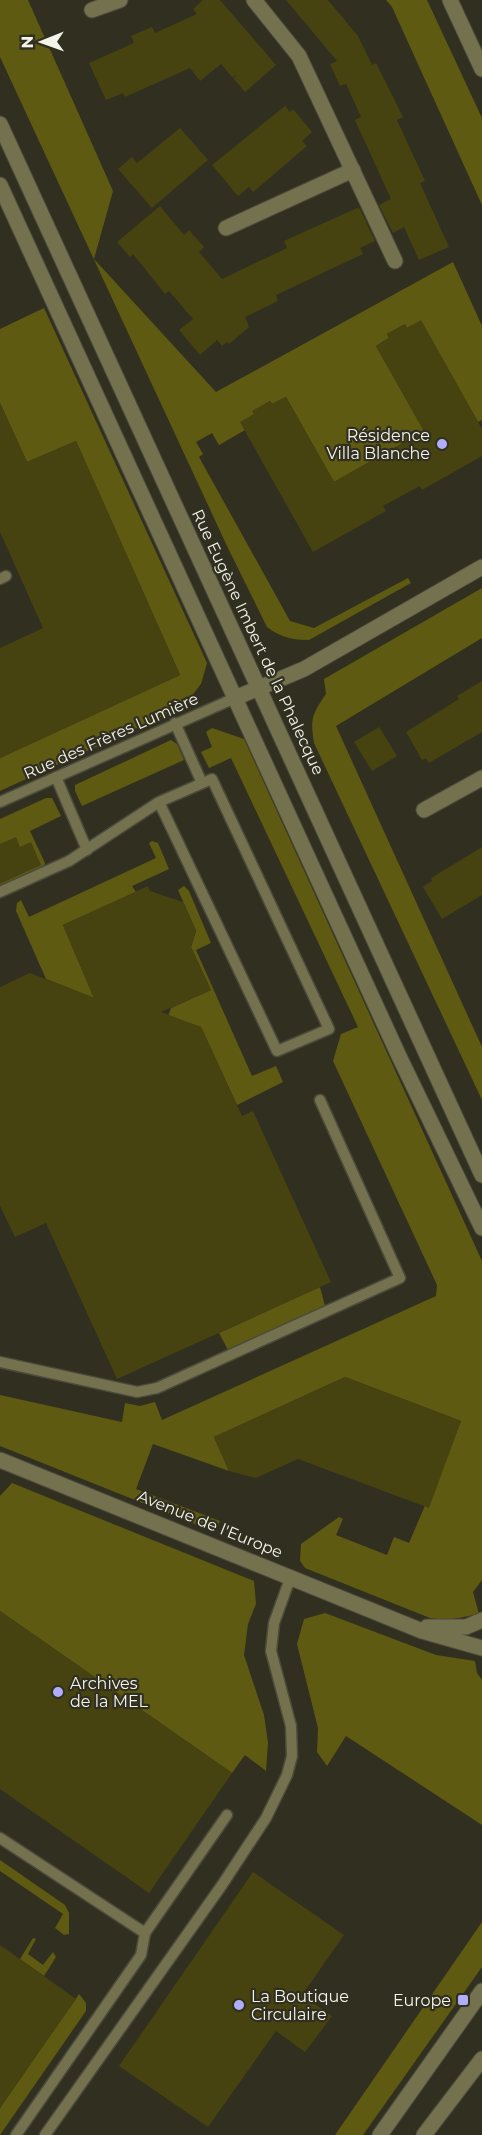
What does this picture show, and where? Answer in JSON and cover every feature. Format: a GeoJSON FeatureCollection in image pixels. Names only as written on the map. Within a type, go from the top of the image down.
{"type":"FeatureCollection","features":[{"type":"Feature","properties":{"kind":"street"},"geometry":{"type":"LineString","coordinates":[[92,10],[120,0]]}},
{"type":"Feature","properties":{"kind":"street"},"geometry":{"type":"LineString","coordinates":[[254,0],[299,56],[394,261]]}},
{"type":"Feature","properties":{"kind":"street"},"geometry":{"type":"LineString","coordinates":[[450,0],[482,69]]}},
{"type":"Feature","properties":{"kind":"street","name":"Rue Eugène Imbert de la Phalecque"},"geometry":{"type":"LineString","coordinates":[[0,124],[4,145],[259,688],[482,1174]]}},
{"type":"Feature","properties":{"kind":"street"},"geometry":{"type":"LineString","coordinates":[[226,228],[353,170]]}},
{"type":"Feature","properties":{"kind":"street"},"geometry":{"type":"LineString","coordinates":[[0,185],[398,1054],[482,1228]]}},
{"type":"Feature","properties":{"kind":"street"},"geometry":{"type":"LineString","coordinates":[[235,698],[304,669],[482,567]]}},
{"type":"Feature","properties":{"kind":"street"},"geometry":{"type":"LineString","coordinates":[[424,810],[482,778]]}},
{"type":"Feature","properties":{"kind":"street","name":"Avenue de l'Europe"},"geometry":{"type":"LineString","coordinates":[[2,1465],[291,1576],[438,1637],[482,1648]]}},
{"type":"Feature","properties":{"kind":"street","name":"Avenue de l'Europe"},"geometry":{"type":"LineString","coordinates":[[406,1623],[447,1629],[466,1627],[482,1620]]}},
{"type":"Feature","properties":{"kind":"street"},"geometry":{"type":"LineString","coordinates":[[380,2135],[482,1991]]}},
{"type":"Feature","properties":{"kind":"street"},"geometry":{"type":"LineString","coordinates":[[424,2135],[482,2059]]}},
{"type":"Feature","properties":{"kind":"lane","name":"Rue des Frères Lumière"},"geometry":{"type":"LineString","coordinates":[[0,802],[235,698]]}},
{"type":"Feature","properties":{"kind":"lane"},"geometry":{"type":"LineString","coordinates":[[176,723],[201,783]]}},
{"type":"Feature","properties":{"kind":"lane"},"geometry":{"type":"LineString","coordinates":[[56,777],[87,850]]}},
{"type":"Feature","properties":{"kind":"lane"},"geometry":{"type":"LineString","coordinates":[[0,892],[69,861],[159,802],[212,778],[328,1029],[277,1051],[159,802]]}},
{"type":"Feature","properties":{"kind":"lane"},"geometry":{"type":"LineString","coordinates":[[0,1362],[137,1392],[157,1388],[400,1278],[320,1100]]}},
{"type":"Feature","properties":{"kind":"lane"},"geometry":{"type":"LineString","coordinates":[[45,2135],[209,1904],[266,1818],[287,1775],[292,1756],[291,1726],[271,1651],[274,1623],[291,1576]]}},
{"type":"Feature","properties":{"kind":"lane"},"geometry":{"type":"LineString","coordinates":[[16,2135],[141,1955],[145,1933],[227,1815]]}},
{"type":"Feature","properties":{"kind":"lane"},"geometry":{"type":"LineString","coordinates":[[0,1838],[145,1933]]}},
{"type":"Feature","properties":{"kind":"shaded area"},"geometry":{"type":"Polygon","coordinates":[[[0,0],[28,0],[113,191],[94,259],[216,392],[453,262],[482,326],[482,420],[478,422],[421,321],[407,328],[405,324],[387,334],[389,338],[376,346],[424,431],[334,482],[286,397],[272,404],[270,401],[253,411],[254,414],[245,430],[219,445],[212,433],[196,442],[203,454],[199,457],[290,621],[314,628],[408,578],[411,583],[309,640],[286,637],[267,627],[227,546],[0,57],[0,0]]]}},
{"type":"Feature","properties":{"kind":"shaded area"},"geometry":{"type":"Polygon","coordinates":[[[386,0],[427,0],[482,118],[482,205],[392,7],[386,0]]]}},
{"type":"Feature","properties":{"kind":"shaded area"},"geometry":{"type":"Polygon","coordinates":[[[44,308],[207,663],[201,684],[183,707],[0,791],[0,758],[180,675],[76,441],[27,462],[0,403],[0,329],[44,308]]]}},
{"type":"Feature","properties":{"kind":"shaded area"},"geometry":{"type":"Polygon","coordinates":[[[482,588],[482,638],[336,726],[482,1047],[482,1100],[314,743],[312,728],[315,712],[326,694],[324,679],[482,588]]]}},
{"type":"Feature","properties":{"kind":"shaded area"},"geometry":{"type":"Polygon","coordinates":[[[212,728],[244,739],[482,1261],[482,1580],[473,1592],[479,1614],[448,1620],[430,1618],[305,1568],[300,1561],[301,1544],[339,1517],[343,1519],[336,1535],[387,1555],[394,1537],[409,1543],[461,1421],[345,1377],[214,1437],[229,1471],[153,1444],[136,1489],[220,1521],[215,1532],[0,1446],[0,1395],[122,1422],[125,1403],[140,1406],[155,1402],[162,1420],[436,1296],[437,1285],[333,1061],[341,1034],[358,1027],[231,758],[209,768],[201,752],[212,747],[206,732],[212,728]]]}},
{"type":"Feature","properties":{"kind":"shaded area"},"geometry":{"type":"Polygon","coordinates":[[[171,740],[177,744],[184,760],[82,806],[75,791],[75,785],[171,740]]]}},
{"type":"Feature","properties":{"kind":"shaded area"},"geometry":{"type":"Polygon","coordinates":[[[46,798],[52,798],[61,816],[30,831],[45,863],[43,868],[0,887],[0,819],[46,798]]]}},
{"type":"Feature","properties":{"kind":"shaded area"},"geometry":{"type":"Polygon","coordinates":[[[152,841],[158,843],[169,869],[132,886],[136,892],[63,925],[94,998],[46,979],[16,911],[17,903],[21,900],[29,917],[156,858],[149,843],[152,841]]]}},
{"type":"Feature","properties":{"kind":"shaded area"},"geometry":{"type":"Polygon","coordinates":[[[184,886],[189,891],[211,943],[196,950],[252,1076],[276,1066],[283,1082],[237,1105],[201,1027],[189,1023],[165,1024],[171,1008],[211,990],[191,947],[196,931],[178,890],[184,886]]]}},
{"type":"Feature","properties":{"kind":"shaded area"},"geometry":{"type":"Polygon","coordinates":[[[320,1287],[325,1306],[228,1350],[219,1333],[320,1287]]]}},
{"type":"Feature","properties":{"kind":"shaded area"},"geometry":{"type":"Polygon","coordinates":[[[12,1483],[254,1581],[256,1604],[248,1624],[244,1655],[264,1715],[268,1743],[266,1771],[245,1755],[232,1773],[0,1611],[0,1496],[12,1483]]]}},
{"type":"Feature","properties":{"kind":"shaded area"},"geometry":{"type":"Polygon","coordinates":[[[325,1613],[436,1655],[475,1661],[477,1673],[482,1680],[482,1825],[346,1736],[327,1766],[317,1752],[318,1728],[297,1644],[304,1619],[325,1613]]]}},
{"type":"Feature","properties":{"kind":"shaded area"},"geometry":{"type":"Polygon","coordinates":[[[0,1860],[65,1905],[69,1913],[69,1934],[64,1935],[55,1928],[63,1914],[0,1871],[0,1860]]]}},
{"type":"Feature","properties":{"kind":"shaded area"},"geometry":{"type":"Polygon","coordinates":[[[482,1922],[482,1967],[363,2135],[335,2135],[482,1922]]]}},
{"type":"Feature","properties":{"kind":"shaded area"},"geometry":{"type":"Polygon","coordinates":[[[33,1938],[36,1939],[28,1954],[43,1965],[53,1952],[56,1957],[44,1976],[20,1959],[33,1938]]]}},
{"type":"Feature","properties":{"kind":"shaded area"},"geometry":{"type":"Polygon","coordinates":[[[79,1994],[86,2003],[86,2011],[0,2135],[0,2108],[79,1994]]]}},
{"type":"Feature","properties":{"kind":"building"},"geometry":{"type":"Polygon","coordinates":[[[203,0],[220,0],[276,65],[245,92],[233,78],[237,75],[232,77],[221,64],[200,81],[190,68],[125,97],[123,93],[106,100],[89,63],[134,43],[131,36],[152,27],[155,33],[197,14],[193,9],[203,0]]]}},
{"type":"Feature","properties":{"kind":"building"},"geometry":{"type":"Polygon","coordinates":[[[286,0],[328,0],[358,36],[372,65],[376,63],[403,117],[397,120],[425,181],[420,183],[449,247],[419,260],[404,227],[393,233],[379,205],[391,199],[355,120],[361,117],[346,84],[340,86],[330,64],[337,61],[286,0]]]}},
{"type":"Feature","properties":{"kind":"building"},"geometry":{"type":"Polygon","coordinates":[[[285,106],[290,112],[293,109],[312,132],[302,141],[307,146],[253,192],[249,187],[238,196],[212,165],[285,106]]]}},
{"type":"Feature","properties":{"kind":"building"},"geometry":{"type":"Polygon","coordinates":[[[180,128],[208,160],[152,208],[118,169],[132,157],[137,163],[180,128]]]}},
{"type":"Feature","properties":{"kind":"building"},"geometry":{"type":"Polygon","coordinates":[[[160,206],[184,235],[189,230],[204,247],[199,252],[222,279],[287,248],[284,241],[357,208],[360,209],[375,241],[360,248],[363,254],[276,295],[278,301],[245,317],[249,327],[229,344],[227,342],[222,346],[217,340],[200,355],[179,330],[193,319],[169,291],[165,294],[133,254],[130,257],[117,242],[160,206]]]}},
{"type":"Feature","properties":{"kind":"building","name":"Résidence Villa Blanche"},"geometry":{"type":"Polygon","coordinates":[[[421,320],[482,429],[482,456],[422,490],[420,486],[383,506],[386,511],[313,552],[240,422],[254,414],[252,411],[270,401],[272,404],[286,397],[334,482],[424,431],[376,346],[389,338],[387,334],[405,324],[407,328],[421,320]]]}},
{"type":"Feature","properties":{"kind":"building"},"geometry":{"type":"Polygon","coordinates":[[[0,403],[27,462],[76,441],[180,675],[0,758],[0,648],[43,628],[0,532],[0,403]]]}},
{"type":"Feature","properties":{"kind":"building"},"geometry":{"type":"Polygon","coordinates":[[[482,681],[482,732],[429,763],[426,758],[422,760],[406,732],[459,699],[457,696],[482,681]]]}},
{"type":"Feature","properties":{"kind":"building"},"geometry":{"type":"Polygon","coordinates":[[[379,727],[397,756],[372,771],[354,742],[379,727]]]}},
{"type":"Feature","properties":{"kind":"building"},"geometry":{"type":"Polygon","coordinates":[[[16,837],[20,847],[31,842],[41,865],[0,884],[0,844],[16,837]]]}},
{"type":"Feature","properties":{"kind":"building"},"geometry":{"type":"Polygon","coordinates":[[[482,847],[482,895],[442,919],[423,887],[432,881],[431,878],[482,847]]]}},
{"type":"Feature","properties":{"kind":"building"},"geometry":{"type":"Polygon","coordinates":[[[148,886],[150,891],[183,902],[196,930],[191,947],[211,990],[161,1012],[201,1027],[242,1116],[253,1111],[331,1282],[117,1379],[46,1223],[15,1237],[0,1206],[0,987],[30,973],[94,998],[63,925],[148,886]]]}},
{"type":"Feature","properties":{"kind":"building"},"geometry":{"type":"Polygon","coordinates":[[[345,1377],[461,1421],[429,1508],[298,1459],[256,1478],[229,1471],[214,1437],[345,1377]]]}},
{"type":"Feature","properties":{"kind":"building","name":"Archives de la MEL"},"geometry":{"type":"Polygon","coordinates":[[[0,1611],[232,1773],[149,1893],[0,1789],[0,1611]]]}},
{"type":"Feature","properties":{"kind":"building","name":"La Boutique Circulaire"},"geometry":{"type":"Polygon","coordinates":[[[253,1872],[344,1935],[302,1995],[332,2016],[305,2052],[276,2031],[208,2127],[119,2066],[253,1872]]]}},
{"type":"Feature","properties":{"kind":"building"},"geometry":{"type":"Polygon","coordinates":[[[0,1945],[76,1999],[0,2108],[0,1945]]]}},
{"type":"Feature","properties":{"kind":"place","name":"Résidence Villa Blanche"},"geometry":{"type":"Point","coordinates":[442,444]}},
{"type":"Feature","properties":{"kind":"place","name":"Archives de la MEL"},"geometry":{"type":"Point","coordinates":[58,1692]}},
{"type":"Feature","properties":{"kind":"place","name":"Europe"},"geometry":{"type":"Point","coordinates":[463,2000]}},
{"type":"Feature","properties":{"kind":"place","name":"La Boutique Circulaire"},"geometry":{"type":"Point","coordinates":[239,2005]}}]}
